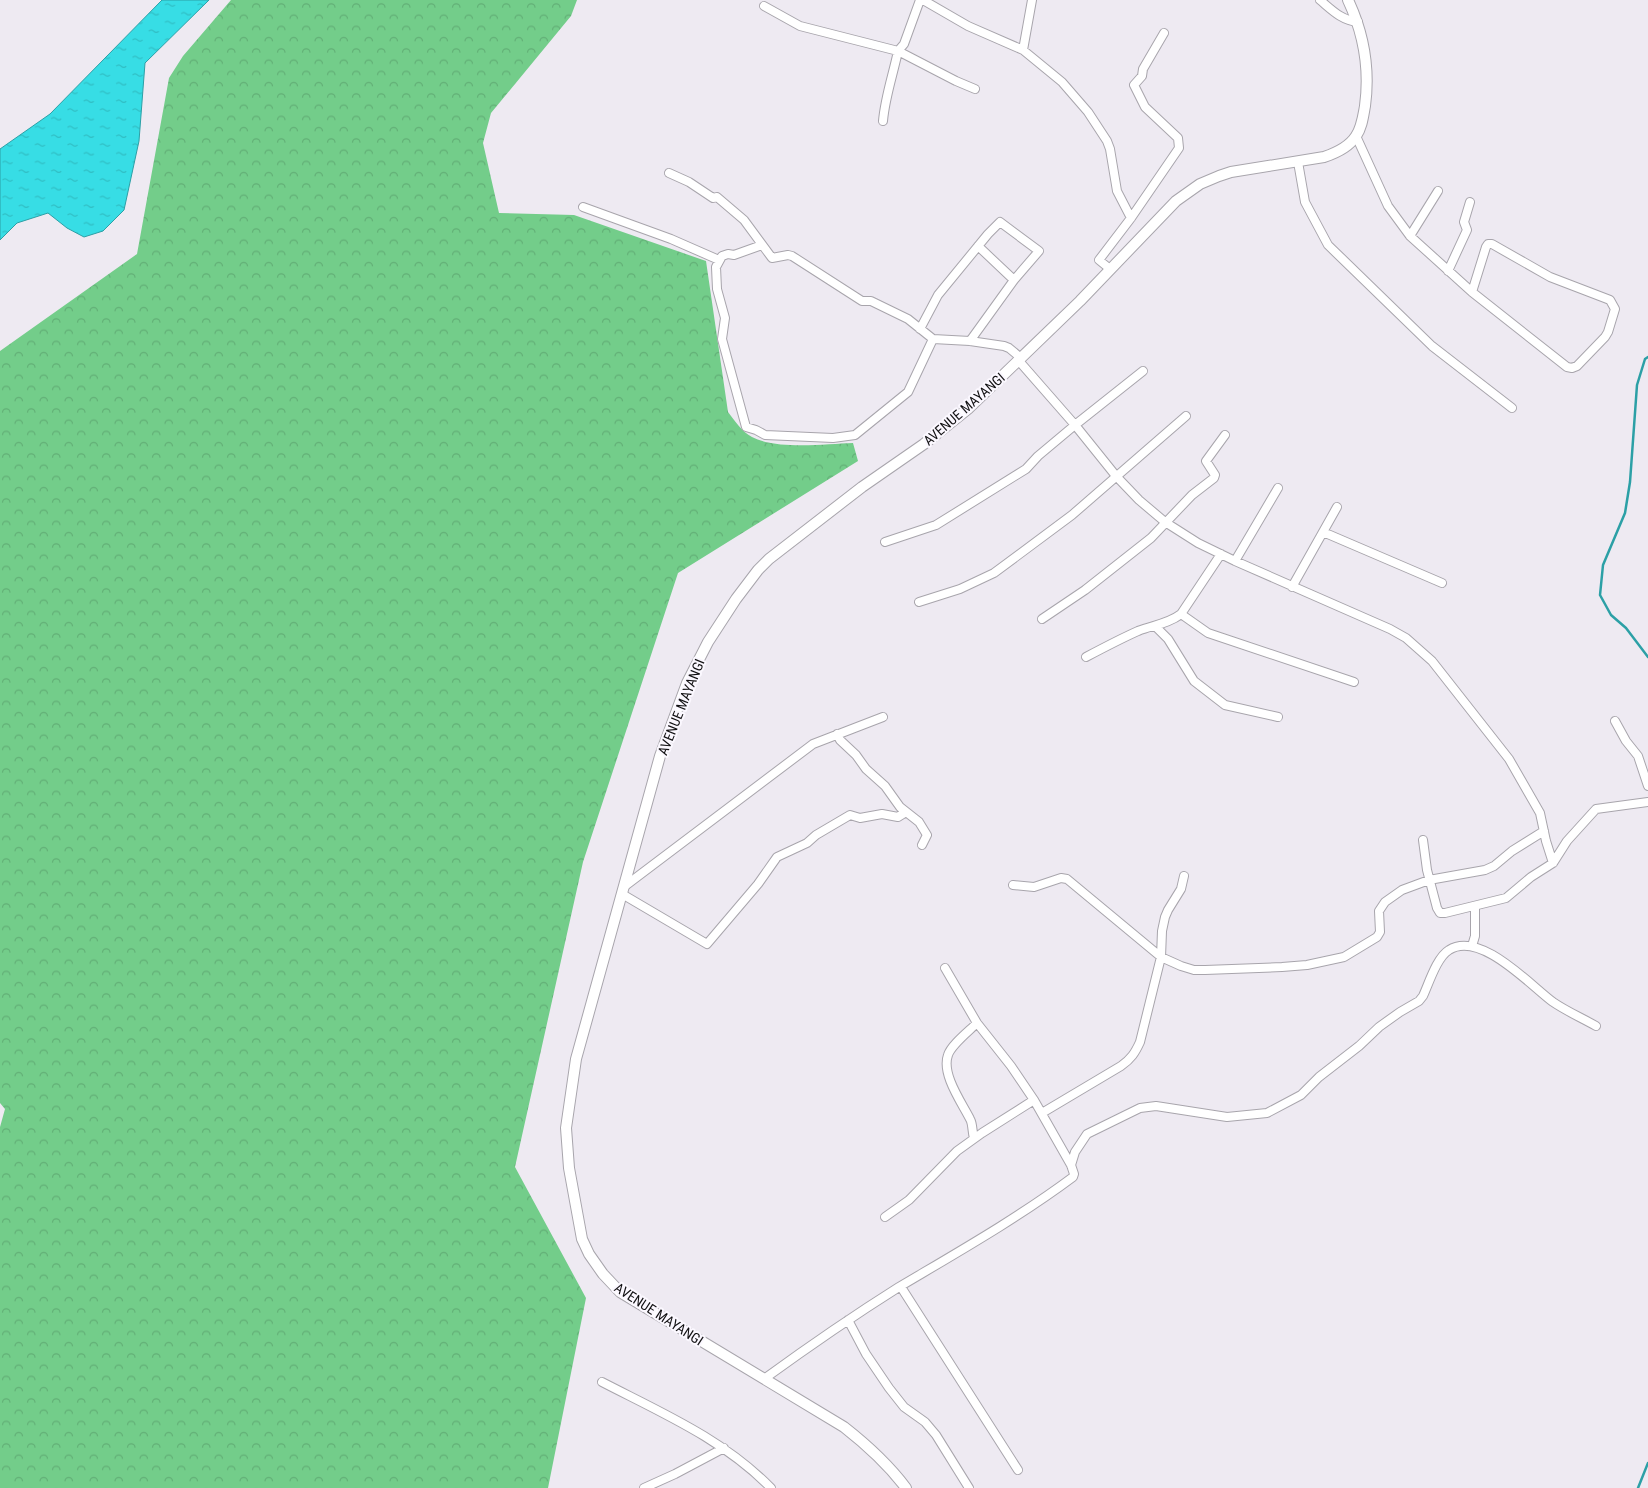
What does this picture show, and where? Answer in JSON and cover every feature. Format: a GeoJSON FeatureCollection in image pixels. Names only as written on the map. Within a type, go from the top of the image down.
{"type":"FeatureCollection","features":[{"type":"Feature","properties":{"kind":"street"},"geometry":{"type":"LineString","coordinates":[[883,121],[886,99],[898,51],[904,44],[922,0],[968,26],[1023,50],[1068,88],[1102,132],[1110,149],[1117,190],[1132,218]]}},
{"type":"Feature","properties":{"kind":"street"},"geometry":{"type":"LineString","coordinates":[[1023,50],[1032,0]]}},
{"type":"Feature","properties":{"kind":"street"},"geometry":{"type":"LineString","coordinates":[[1320,0],[1340,17],[1348,21],[1358,22]]}},
{"type":"Feature","properties":{"kind":"street"},"geometry":{"type":"LineString","coordinates":[[1348,0],[1358,22],[1364,45],[1367,72],[1363,120],[1356,136],[1388,206],[1410,236],[1472,292],[1566,367],[1572,368],[1577,366],[1605,337],[1615,309],[1610,300],[1550,277],[1492,244],[1488,244],[1486,247],[1472,292]]}},
{"type":"Feature","properties":{"kind":"street"},"geometry":{"type":"LineString","coordinates":[[764,6],[800,26],[898,51],[975,89]]}},
{"type":"Feature","properties":{"kind":"street"},"geometry":{"type":"LineString","coordinates":[[1110,269],[1099,260],[1132,218],[1179,148],[1178,138],[1145,107],[1134,85],[1142,76],[1142,69],[1164,33]]}},
{"type":"Feature","properties":{"kind":"street","name":"AVENUE MAYANGI"},"geometry":{"type":"LineString","coordinates":[[906,1488],[865,1443],[844,1427],[620,1292],[588,1254],[582,1239],[570,1176],[566,1128],[576,1059],[660,756],[687,683],[708,642],[749,580],[770,559],[854,493],[941,431],[969,408],[1080,301],[1176,201],[1200,184],[1231,172],[1298,162],[1336,153],[1347,146],[1356,136]]}},
{"type":"Feature","properties":{"kind":"street"},"geometry":{"type":"LineString","coordinates":[[1298,162],[1305,202],[1328,245],[1432,346],[1512,408]]}},
{"type":"Feature","properties":{"kind":"street"},"geometry":{"type":"LineString","coordinates":[[669,173],[690,182],[713,198],[717,197],[744,220],[772,258],[792,256],[862,301],[871,301],[879,304],[911,320],[933,339],[970,341],[1009,348],[1075,424],[1116,476],[1139,500],[1165,522],[1221,554],[1390,629],[1406,638],[1432,661],[1509,760],[1540,813],[1546,841],[1554,863]]}},
{"type":"Feature","properties":{"kind":"street"},"geometry":{"type":"LineString","coordinates":[[1410,236],[1438,191]]}},
{"type":"Feature","properties":{"kind":"street"},"geometry":{"type":"LineString","coordinates":[[1448,271],[1467,230],[1464,222],[1470,202]]}},
{"type":"Feature","properties":{"kind":"street"},"geometry":{"type":"LineString","coordinates":[[583,207],[672,239],[719,260]]}},
{"type":"Feature","properties":{"kind":"street"},"geometry":{"type":"LineString","coordinates":[[920,328],[938,295],[1000,222],[1040,251],[1014,280],[970,341]]}},
{"type":"Feature","properties":{"kind":"street"},"geometry":{"type":"LineString","coordinates":[[762,245],[734,255],[722,256],[716,267],[717,289],[725,318],[722,339],[746,427],[765,435],[833,438],[855,435],[908,392],[933,339]]}},
{"type":"Feature","properties":{"kind":"street"},"geometry":{"type":"LineString","coordinates":[[978,246],[1014,280]]}},
{"type":"Feature","properties":{"kind":"street"},"geometry":{"type":"LineString","coordinates":[[885,542],[930,528],[1026,469],[1075,424],[1143,371]]}},
{"type":"Feature","properties":{"kind":"street"},"geometry":{"type":"LineString","coordinates":[[919,602],[960,589],[990,576],[1072,515],[1186,416]]}},
{"type":"Feature","properties":{"kind":"street"},"geometry":{"type":"LineString","coordinates":[[1042,619],[1085,590],[1151,538],[1192,495],[1215,477],[1206,461],[1225,435]]}},
{"type":"Feature","properties":{"kind":"street"},"geometry":{"type":"LineString","coordinates":[[1236,561],[1278,488]]}},
{"type":"Feature","properties":{"kind":"street"},"geometry":{"type":"LineString","coordinates":[[1292,586],[1337,507]]}},
{"type":"Feature","properties":{"kind":"street"},"geometry":{"type":"LineString","coordinates":[[1323,532],[1442,583]]}},
{"type":"Feature","properties":{"kind":"street"},"geometry":{"type":"LineString","coordinates":[[1086,657],[1139,631],[1168,622],[1181,614],[1221,554]]}},
{"type":"Feature","properties":{"kind":"street"},"geometry":{"type":"LineString","coordinates":[[1181,614],[1208,633],[1354,682]]}},
{"type":"Feature","properties":{"kind":"street"},"geometry":{"type":"LineString","coordinates":[[1155,626],[1168,639],[1194,681],[1225,705],[1278,717]]}},
{"type":"Feature","properties":{"kind":"street"},"geometry":{"type":"LineString","coordinates":[[883,717],[813,744],[624,890],[707,944],[779,856],[807,843],[816,835],[850,815],[860,818],[882,814],[898,817],[906,812]]}},
{"type":"Feature","properties":{"kind":"street"},"geometry":{"type":"LineString","coordinates":[[1615,721],[1626,741],[1638,756],[1648,786]]}},
{"type":"Feature","properties":{"kind":"street"},"geometry":{"type":"LineString","coordinates":[[837,734],[840,740],[856,755],[866,769],[885,786],[899,806],[919,822],[927,834],[922,845]]}},
{"type":"Feature","properties":{"kind":"street"},"geometry":{"type":"LineString","coordinates":[[1422,840],[1429,880],[1437,908],[1440,913],[1445,913],[1506,898],[1530,877],[1554,863],[1567,841],[1595,810],[1648,802]]}},
{"type":"Feature","properties":{"kind":"street"},"geometry":{"type":"LineString","coordinates":[[1013,885],[1034,887],[1061,878],[1067,879],[1160,956],[1181,966],[1200,970],[1282,968],[1344,957],[1376,938],[1380,932],[1379,911],[1391,897],[1402,890],[1429,880],[1485,870],[1494,866],[1512,851],[1544,831]]}},
{"type":"Feature","properties":{"kind":"street"},"geometry":{"type":"LineString","coordinates":[[1042,1113],[1130,1060],[1140,1042],[1160,956],[1165,917],[1181,889],[1184,876]]}},
{"type":"Feature","properties":{"kind":"street"},"geometry":{"type":"LineString","coordinates":[[1472,946],[1475,936],[1475,906]]}},
{"type":"Feature","properties":{"kind":"street"},"geometry":{"type":"LineString","coordinates":[[1071,1165],[1075,1152],[1087,1134],[1140,1108],[1156,1106],[1177,1111],[1232,1118],[1262,1114],[1301,1095],[1319,1077],[1355,1050],[1379,1027],[1419,1001],[1424,996],[1439,962],[1453,948],[1472,946],[1504,963],[1554,1002],[1596,1026]]}},
{"type":"Feature","properties":{"kind":"street"},"geometry":{"type":"LineString","coordinates":[[764,1379],[848,1320],[945,1261],[1053,1192],[1073,1177],[1071,1165],[1042,1113],[1011,1066],[977,1023],[945,968]]}},
{"type":"Feature","properties":{"kind":"street"},"geometry":{"type":"LineString","coordinates":[[974,1138],[971,1130],[972,1121],[953,1088],[948,1072],[947,1060],[950,1051],[977,1023]]}},
{"type":"Feature","properties":{"kind":"street"},"geometry":{"type":"LineString","coordinates":[[885,1217],[909,1200],[957,1151],[1034,1100]]}},
{"type":"Feature","properties":{"kind":"street"},"geometry":{"type":"LineString","coordinates":[[900,1287],[1018,1470]]}},
{"type":"Feature","properties":{"kind":"street"},"geometry":{"type":"LineString","coordinates":[[848,1320],[866,1354],[889,1388],[904,1407],[925,1422],[936,1435],[969,1488]]}},
{"type":"Feature","properties":{"kind":"street"},"geometry":{"type":"LineString","coordinates":[[602,1382],[696,1429],[738,1458],[771,1488]]}},
{"type":"Feature","properties":{"kind":"street"},"geometry":{"type":"LineString","coordinates":[[644,1488],[657,1486],[724,1448]]}},
{"type":"Feature","properties":{"kind":"green space"},"geometry":{"type":"Polygon","coordinates":[[[231,0],[577,0],[571,16],[491,113],[483,143],[499,213],[574,215],[706,261],[728,412],[733,419],[748,435],[774,444],[853,443],[858,461],[678,573],[583,862],[515,1167],[586,1298],[548,1488],[0,1488],[0,1127],[5,1109],[0,1103],[0,351],[137,254],[169,78],[183,56],[231,0]]]}},
{"type":"Feature","properties":{"kind":"water"},"geometry":{"type":"Polygon","coordinates":[[[162,0],[209,0],[145,63],[139,141],[124,210],[103,231],[84,237],[67,228],[48,213],[17,223],[0,240],[0,149],[50,114],[162,0]]]}},
{"type":"Feature","properties":{"kind":"waterway"},"geometry":{"type":"LineString","coordinates":[[1648,357],[1645,359],[1637,385],[1630,482],[1625,513],[1603,565],[1600,595],[1611,615],[1626,628],[1648,657]]}},
{"type":"Feature","properties":{"kind":"waterway"},"geometry":{"type":"LineString","coordinates":[[1638,1488],[1648,1463]]}}]}
